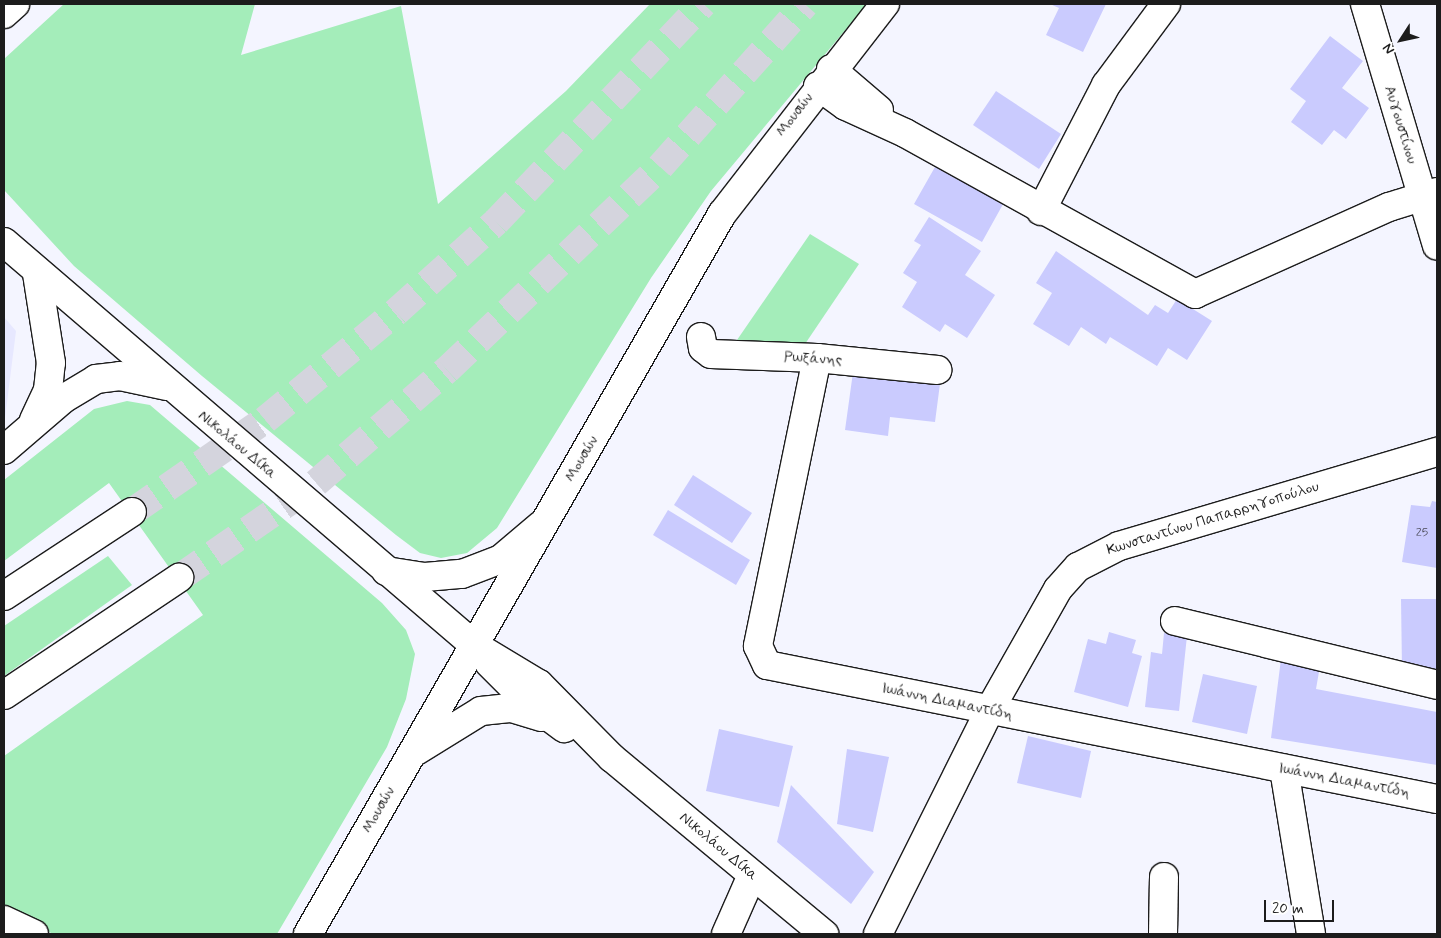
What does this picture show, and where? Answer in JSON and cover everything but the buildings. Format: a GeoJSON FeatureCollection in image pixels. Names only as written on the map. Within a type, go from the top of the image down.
{"type":"FeatureCollection","features":[{"type":"Feature","properties":{"kind":"main road"},"geometry":{"type":"LineString","coordinates":[[4,14],[15,4]]}},
{"type":"Feature","properties":{"kind":"main road","name":"Μουσών"},"geometry":{"type":"LineString","coordinates":[[308,934],[722,214],[824,77],[885,4]]}},
{"type":"Feature","properties":{"kind":"main road"},"geometry":{"type":"LineString","coordinates":[[1041,211],[1106,85],[1166,4]]}},
{"type":"Feature","properties":{"kind":"main road","name":"Αυγουστίνου"},"geometry":{"type":"LineString","coordinates":[[1365,4],[1430,193],[1437,245]]}},
{"type":"Feature","properties":{"kind":"main road"},"geometry":{"type":"LineString","coordinates":[[824,77],[905,132],[1041,211],[1195,294],[1430,193]]}},
{"type":"Feature","properties":{"kind":"main road","name":"Νικολάου Δίκα"},"geometry":{"type":"LineString","coordinates":[[4,242],[37,274],[167,386],[474,645],[502,678],[553,720],[612,758]]}},
{"type":"Feature","properties":{"kind":"main road"},"geometry":{"type":"LineString","coordinates":[[30,428],[48,390],[51,363],[37,274]]}},
{"type":"Feature","properties":{"kind":"main road","name":"Ρωξάνης"},"geometry":{"type":"LineString","coordinates":[[701,337],[703,348],[711,354],[817,358],[936,370]]}},
{"type":"Feature","properties":{"kind":"main road","name":"Ιωάννη Διαμαντίδη"},"geometry":{"type":"LineString","coordinates":[[817,358],[758,646],[760,658],[767,665],[989,711],[1437,799]]}},
{"type":"Feature","properties":{"kind":"main road"},"geometry":{"type":"LineString","coordinates":[[4,450],[62,399],[96,379],[120,376],[167,386]]}},
{"type":"Feature","properties":{"kind":"main road","name":"Κωνσταντίνου Παπαρρηγοπούλου"},"geometry":{"type":"LineString","coordinates":[[878,934],[989,711],[1058,589],[1094,556],[1437,452]]}},
{"type":"Feature","properties":{"kind":"main road"},"geometry":{"type":"LineString","coordinates":[[4,596],[132,512]]}},
{"type":"Feature","properties":{"kind":"main road"},"geometry":{"type":"LineString","coordinates":[[386,570],[444,577],[484,568],[518,546],[544,522]]}},
{"type":"Feature","properties":{"kind":"main road"},"geometry":{"type":"LineString","coordinates":[[4,695],[179,578]]}},
{"type":"Feature","properties":{"kind":"main road"},"geometry":{"type":"LineString","coordinates":[[1175,621],[1437,686]]}},
{"type":"Feature","properties":{"kind":"main road","name":"Νικολάου Δίκα"},"geometry":{"type":"LineString","coordinates":[[474,645],[540,684],[612,758],[824,934]]}},
{"type":"Feature","properties":{"kind":"main road"},"geometry":{"type":"LineString","coordinates":[[410,754],[466,718],[496,708],[512,708],[553,720]]}},
{"type":"Feature","properties":{"kind":"main road"},"geometry":{"type":"LineString","coordinates":[[1284,769],[1311,934]]}},
{"type":"Feature","properties":{"kind":"main road"},"geometry":{"type":"LineString","coordinates":[[726,934],[752,875]]}},
{"type":"Feature","properties":{"kind":"main road"},"geometry":{"type":"LineString","coordinates":[[1163,934],[1164,877]]}},
{"type":"Feature","properties":{"kind":"main road"},"geometry":{"type":"LineString","coordinates":[[4,920],[34,934]]}},
{"type":"Feature","properties":{"kind":"shaded area"},"geometry":{"type":"Polygon","coordinates":[[[4,317],[16,331],[4,426],[4,317]]]}},
{"type":"Feature","properties":{"kind":"green space"},"geometry":{"type":"Polygon","coordinates":[[[64,4],[255,4],[241,55],[401,6],[438,204],[566,91],[650,4],[867,4],[711,191],[651,278],[497,528],[467,553],[441,558],[420,553],[396,535],[202,376],[74,266],[4,190],[4,59],[64,4]]]}},
{"type":"Feature","properties":{"kind":"green space"},"geometry":{"type":"Polygon","coordinates":[[[810,234],[859,264],[803,347],[737,340],[810,234]]]}},
{"type":"Feature","properties":{"kind":"green space"},"geometry":{"type":"Polygon","coordinates":[[[127,401],[150,405],[382,603],[406,630],[415,654],[406,699],[387,747],[277,934],[53,934],[24,918],[4,913],[4,756],[203,615],[109,483],[4,561],[4,480],[94,409],[127,401]]]}},
{"type":"Feature","properties":{"kind":"green space"},"geometry":{"type":"Polygon","coordinates":[[[108,556],[132,585],[4,676],[4,626],[108,556]]]}},
{"type":"Feature","properties":{"kind":"tunnel"},"geometry":{"type":"LineString","coordinates":[[132,512],[265,420],[396,312],[496,222],[703,4]]}},
{"type":"Feature","properties":{"kind":"tunnel"},"geometry":{"type":"LineString","coordinates":[[179,578],[316,483],[447,370],[660,167],[805,4]]}}]}
